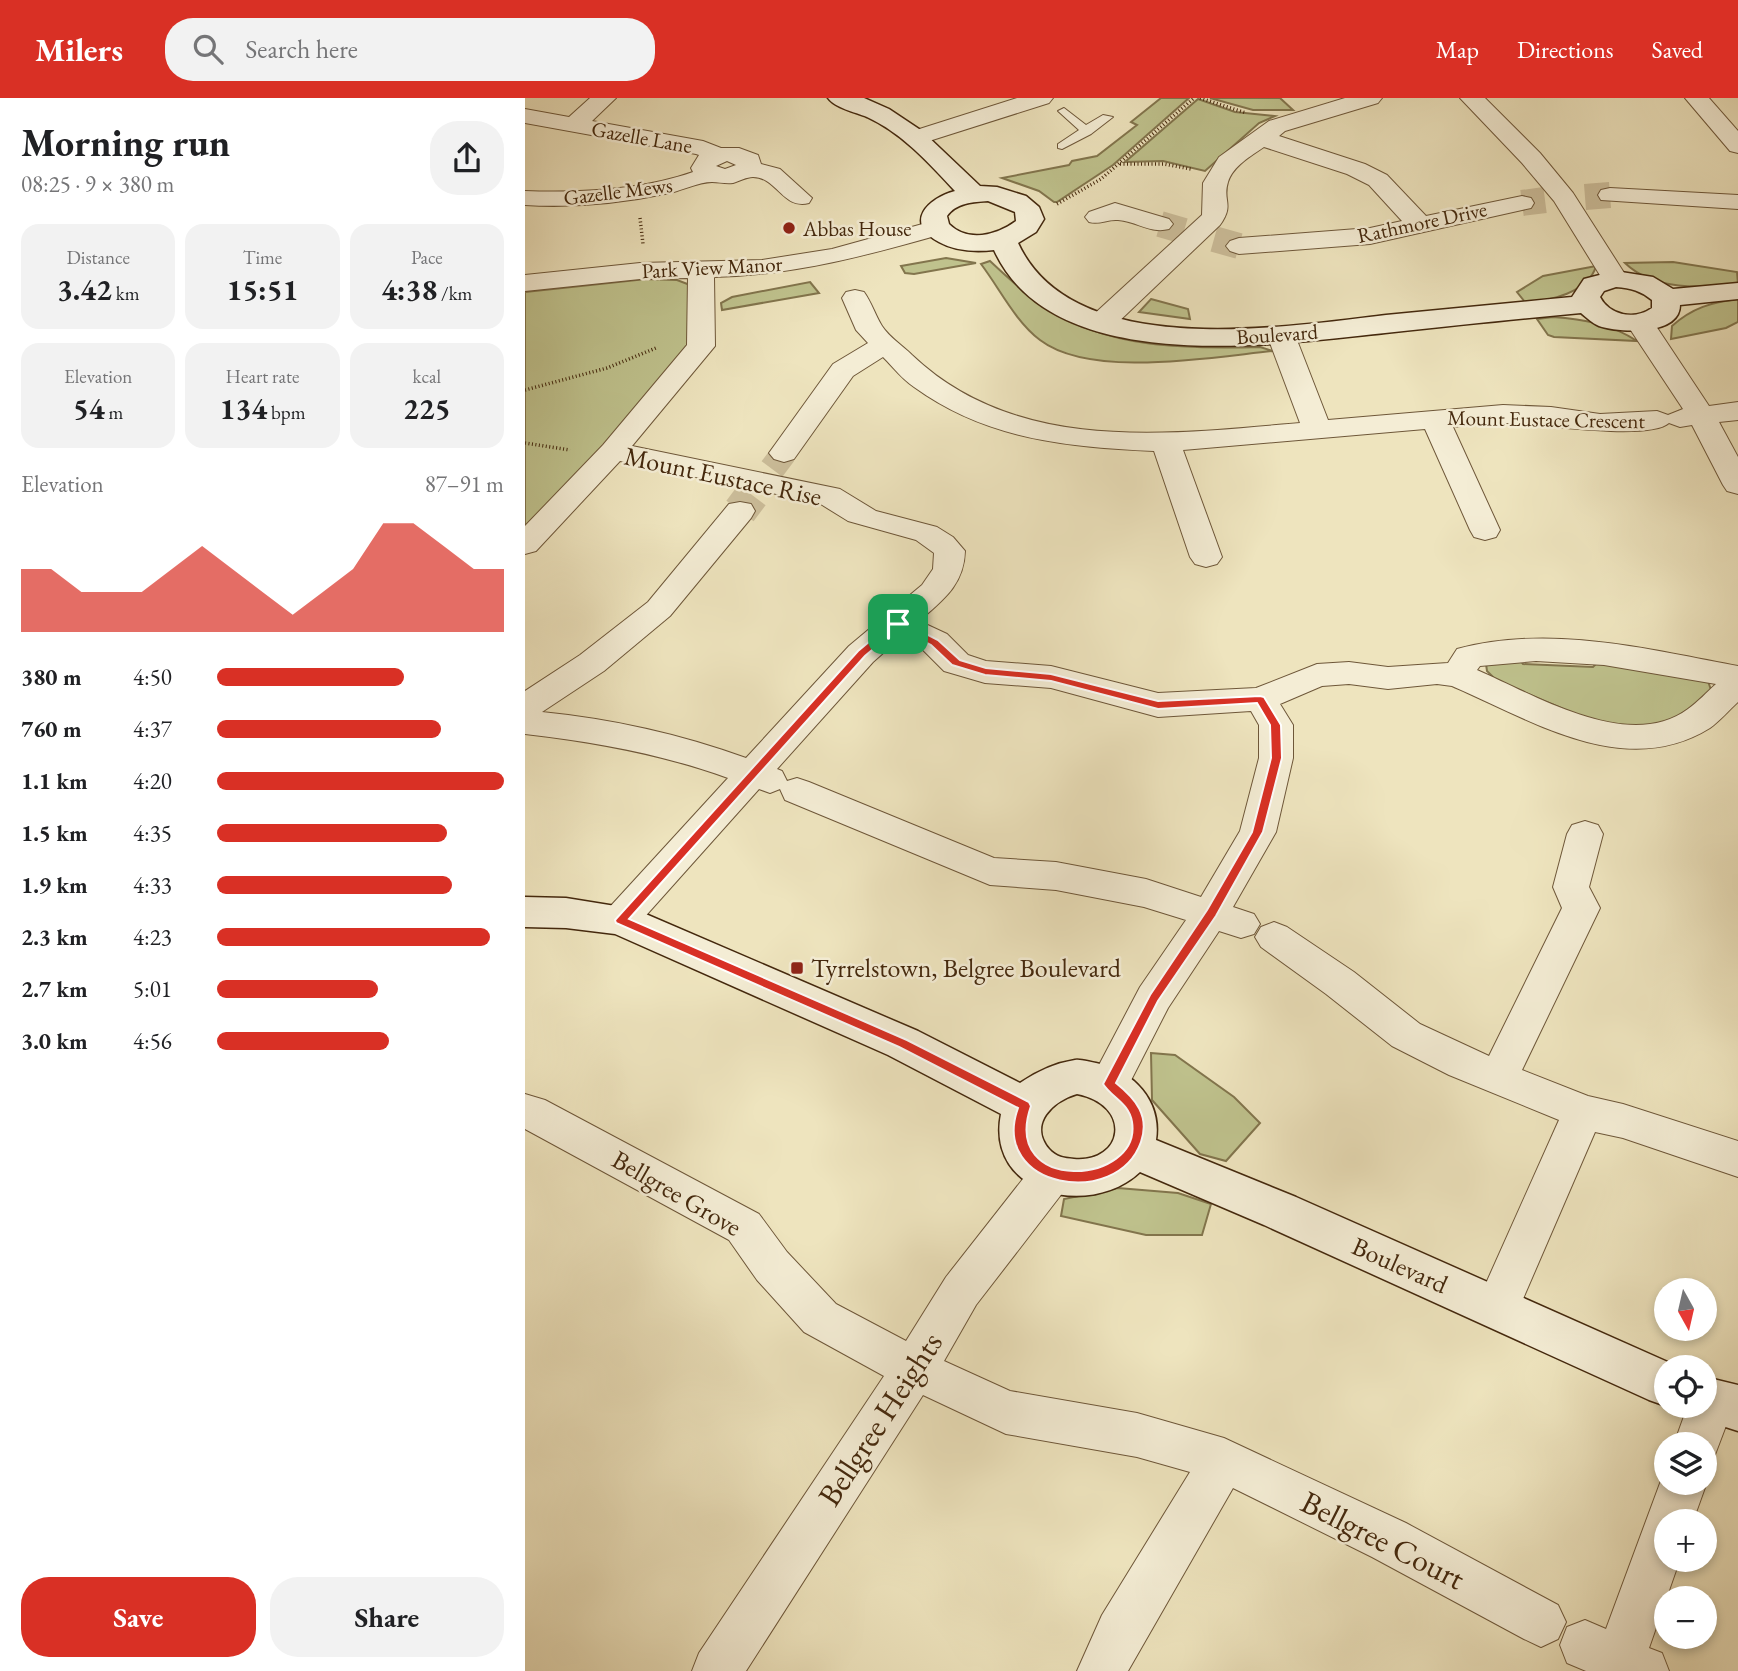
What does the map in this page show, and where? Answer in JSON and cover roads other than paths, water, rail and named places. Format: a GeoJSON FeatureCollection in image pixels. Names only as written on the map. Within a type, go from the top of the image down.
{"type":"FeatureCollection","features":[{"type":"Feature","properties":{"kind":"street"},"geometry":{"type":"LineString","coordinates":[[574,125],[604,98]]}},
{"type":"Feature","properties":{"kind":"street"},"geometry":{"type":"LineString","coordinates":[[840,98],[890,118],[918,137],[972,194]]}},
{"type":"Feature","properties":{"kind":"street"},"geometry":{"type":"LineString","coordinates":[[1102,323],[1188,232],[1216,213],[1215,191],[1218,178],[1228,162],[1277,125],[1370,98]]}},
{"type":"Feature","properties":{"kind":"street"},"geometry":{"type":"LineString","coordinates":[[1472,98],[1531,158],[1565,199],[1615,279]]}},
{"type":"Feature","properties":{"kind":"street"},"geometry":{"type":"LineString","coordinates":[[1697,98],[1738,146]]}},
{"type":"Feature","properties":{"kind":"street"},"geometry":{"type":"LineString","coordinates":[[918,137],[1047,99]]}},
{"type":"Feature","properties":{"kind":"street","name":"Gazelle Lane"},"geometry":{"type":"LineString","coordinates":[[525,116],[703,148],[713,165],[732,154],[745,157],[748,160],[748,168],[771,174],[800,198]]}},
{"type":"Feature","properties":{"kind":"street"},"geometry":{"type":"LineString","coordinates":[[1261,138],[1356,169],[1378,180],[1420,224]]}},
{"type":"Feature","properties":{"kind":"street","name":"Gazelle Mews"},"geometry":{"type":"LineString","coordinates":[[525,198],[566,199],[695,181],[713,165]]}},
{"type":"Feature","properties":{"kind":"street"},"geometry":{"type":"LineString","coordinates":[[972,194],[1002,195],[1024,205],[1030,212],[1030,220],[1025,228],[1003,240],[988,242],[957,240],[937,228],[934,220],[937,211],[957,197],[972,194]]}},
{"type":"Feature","properties":{"kind":"street","name":"Rathmore Drive"},"geometry":{"type":"LineString","coordinates":[[1239,246],[1370,236],[1420,224],[1565,199],[1738,202]]}},
{"type":"Feature","properties":{"kind":"street"},"geometry":{"type":"LineString","coordinates":[[1098,217],[1115,211],[1188,232]]}},
{"type":"Feature","properties":{"kind":"street","name":"Park View Manor"},"geometry":{"type":"LineString","coordinates":[[525,284],[646,270],[762,268],[834,256],[937,228]]}},
{"type":"Feature","properties":{"kind":"street","name":"Boulevard"},"geometry":{"type":"LineString","coordinates":[[1003,240],[1015,266],[1046,298],[1102,323],[1166,337],[1281,335],[1588,304]]}},
{"type":"Feature","properties":{"kind":"street","name":"Mount Eustace Crescent"},"geometry":{"type":"LineString","coordinates":[[834,256],[870,330],[922,380],[958,403],[999,421],[1070,438],[1166,443],[1503,414],[1551,416],[1600,423],[1738,411]]}},
{"type":"Feature","properties":{"kind":"street"},"geometry":{"type":"LineString","coordinates":[[525,544],[613,452],[701,345],[701,270]]}},
{"type":"Feature","properties":{"kind":"street"},"geometry":{"type":"LineString","coordinates":[[1666,298],[1666,311],[1661,317],[1640,323],[1603,317],[1588,304],[1588,291],[1603,281],[1615,279],[1651,286],[1666,298],[1738,291]]}},
{"type":"Feature","properties":{"kind":"street"},"geometry":{"type":"LineString","coordinates":[[1640,323],[1680,418],[1738,485]]}},
{"type":"Feature","properties":{"kind":"street"},"geometry":{"type":"LineString","coordinates":[[1281,335],[1316,428]]}},
{"type":"Feature","properties":{"kind":"street"},"geometry":{"type":"LineString","coordinates":[[525,707],[592,663],[659,609],[762,482],[843,370],[863,356],[885,346]]}},
{"type":"Feature","properties":{"kind":"street","name":"Mount Eustace Crescent"},"geometry":{"type":"LineString","coordinates":[[1434,418],[1485,530]]}},
{"type":"Feature","properties":{"kind":"street"},"geometry":{"type":"LineString","coordinates":[[1166,443],[1206,557]]}},
{"type":"Feature","properties":{"kind":"street","name":"Mount Eustace Rise"},"geometry":{"type":"LineString","coordinates":[[613,452],[829,496],[843,507],[877,521],[918,530],[938,538],[950,551],[949,570],[933,592],[861,654],[773,782],[620,920]]}},
{"type":"Feature","properties":{"kind":"street"},"geometry":{"type":"LineString","coordinates":[[898,624],[935,642],[956,663],[985,672],[1051,677],[1158,705],[1260,699],[1317,675],[1349,673],[1388,678],[1437,673],[1457,675],[1593,733],[1633,738],[1671,731],[1699,719],[1738,683]]}},
{"type":"Feature","properties":{"kind":"street"},"geometry":{"type":"LineString","coordinates":[[1457,675],[1469,657],[1488,653],[1529,652],[1608,653],[1738,677]]}},
{"type":"Feature","properties":{"kind":"street"},"geometry":{"type":"LineString","coordinates":[[1109,1084],[1154,998],[1242,925],[1258,832],[1276,758],[1276,725],[1260,699]]}},
{"type":"Feature","properties":{"kind":"street"},"geometry":{"type":"LineString","coordinates":[[525,722],[599,730],[693,752],[990,870],[1056,876],[1146,893],[1242,925],[1340,983],[1406,1035],[1583,1112],[1623,1121],[1738,1159]]}},
{"type":"Feature","properties":{"kind":"street"},"geometry":{"type":"LineString","coordinates":[[1499,1077],[1581,908],[1571,887],[1585,834]]}},
{"type":"Feature","properties":{"kind":"street"},"geometry":{"type":"LineString","coordinates":[[525,912],[566,913],[620,920],[903,1043],[1025,1106]]}},
{"type":"Feature","properties":{"kind":"street"},"geometry":{"type":"LineString","coordinates":[[1089,1078],[1109,1084],[1124,1094],[1135,1111],[1138,1132],[1132,1149],[1115,1167],[1099,1175],[1083,1178],[1052,1174],[1032,1161],[1020,1143],[1018,1124],[1025,1106],[1042,1088],[1064,1079],[1089,1078]]}},
{"type":"Feature","properties":{"kind":"street","name":"Bellgree Grove"},"geometry":{"type":"LineString","coordinates":[[525,1111],[641,1169],[744,1227],[772,1266],[820,1318],[914,1369]]}},
{"type":"Feature","properties":{"kind":"street"},"geometry":{"type":"LineString","coordinates":[[1497,1308],[1583,1112]]}},
{"type":"Feature","properties":{"kind":"street","name":"Boulevard"},"geometry":{"type":"LineString","coordinates":[[1132,1149],[1280,1211],[1654,1379]]}},
{"type":"Feature","properties":{"kind":"street","name":"Bellgree Heights"},"geometry":{"type":"LineString","coordinates":[[717,1671],[914,1369],[961,1291],[1052,1174]]}},
{"type":"Feature","properties":{"kind":"street","name":"Bellgree Court"},"geometry":{"type":"LineString","coordinates":[[914,1369],[1006,1412],[1137,1435],[1224,1460],[1389,1540],[1541,1622]]}},
{"type":"Feature","properties":{"kind":"street"},"geometry":{"type":"LineString","coordinates":[[1102,1671],[1120,1633],[1224,1460]]}},
{"type":"Feature","properties":{"kind":"street"},"geometry":{"type":"LineString","coordinates":[[1616,1662],[1654,1562]]}},
{"type":"Feature","properties":{"kind":"lane"},"geometry":{"type":"LineString","coordinates":[[1065,111],[1087,132]]}},
{"type":"Feature","properties":{"kind":"lane"},"geometry":{"type":"LineString","coordinates":[[1062,146],[1107,117]]}},
{"type":"Feature","properties":{"kind":"tunnel"},"geometry":{"type":"LineString","coordinates":[[1585,197],[1610,195]]}},
{"type":"Feature","properties":{"kind":"tunnel"},"geometry":{"type":"LineString","coordinates":[[1522,203],[1545,200]]}},
{"type":"Feature","properties":{"kind":"tunnel"},"geometry":{"type":"LineString","coordinates":[[1160,224],[1184,231]]}},
{"type":"Feature","properties":{"kind":"tunnel"},"geometry":{"type":"LineString","coordinates":[[1214,239],[1239,246]]}},
{"type":"Feature","properties":{"kind":"tunnel"},"geometry":{"type":"LineString","coordinates":[[772,469],[784,453]]}},
{"type":"Feature","properties":{"kind":"tunnel"},"geometry":{"type":"LineString","coordinates":[[740,511],[752,495]]}},
{"type":"Feature","properties":{"kind":"place","name":"Abbas House"},"geometry":{"type":"Point","coordinates":[789,228]}},
{"type":"Feature","properties":{"kind":"place","name":"Tyrrelstown, Belgree Boulevard"},"geometry":{"type":"Point","coordinates":[797,968]}}]}
